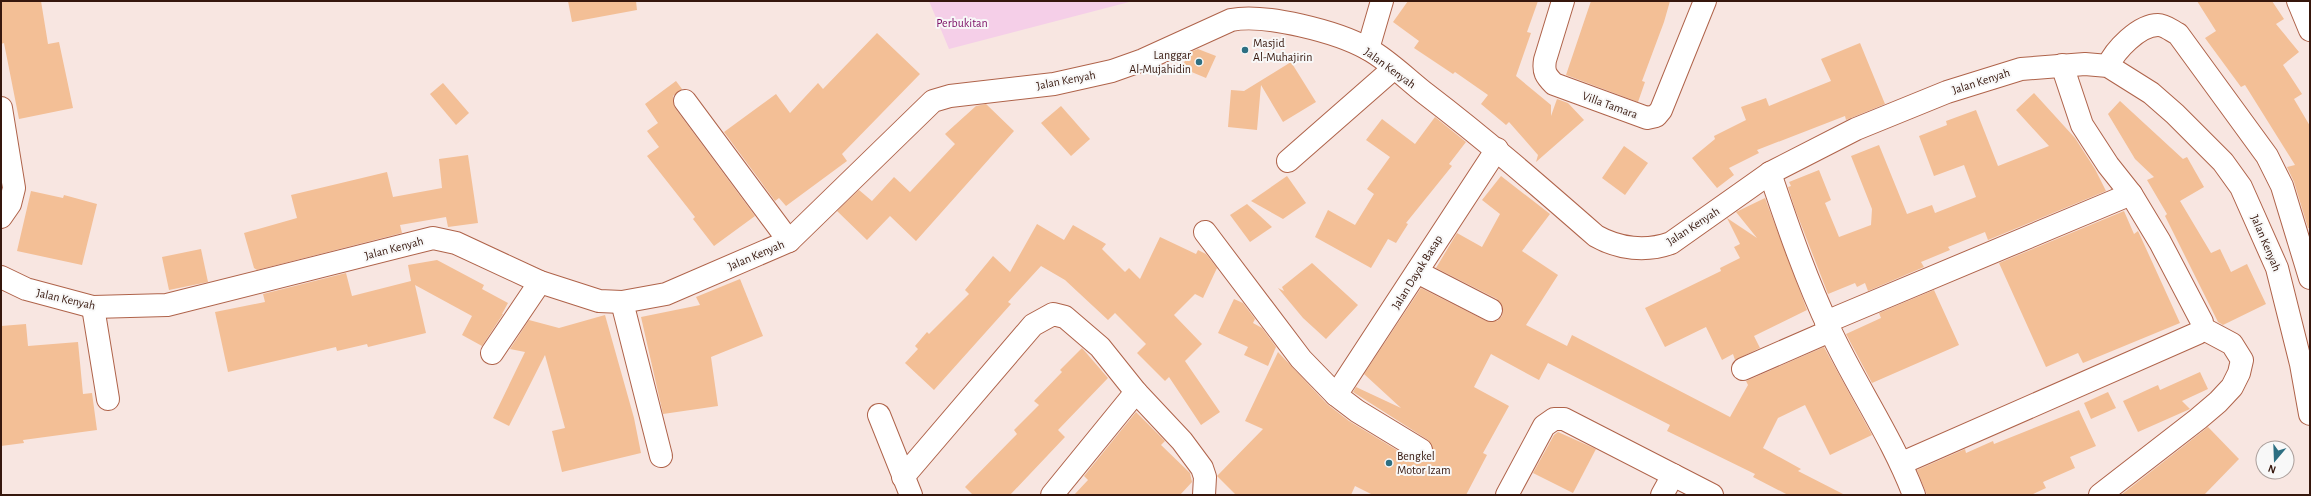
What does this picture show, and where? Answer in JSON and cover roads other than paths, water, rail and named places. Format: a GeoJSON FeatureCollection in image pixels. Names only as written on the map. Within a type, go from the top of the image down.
{"type":"FeatureCollection","features":[{"type":"Feature","properties":{"kind":"street"},"geometry":{"type":"LineString","coordinates":[[1368,49],[1382,1]]}},
{"type":"Feature","properties":{"kind":"street","name":"Villa Tamara"},"geometry":{"type":"LineString","coordinates":[[1563,1],[1545,60],[1544,70],[1547,78],[1554,84],[1647,118],[1656,116],[1661,110],[1705,1]]}},
{"type":"Feature","properties":{"kind":"street"},"geometry":{"type":"LineString","coordinates":[[2298,1],[2310,30]]}},
{"type":"Feature","properties":{"kind":"street","name":"Jalan Kenyah"},"geometry":{"type":"LineString","coordinates":[[1,277],[26,289],[93,307],[166,305],[433,238],[456,244],[540,282],[599,301],[622,302],[666,294],[789,241],[933,101],[944,97],[1054,84],[1112,71],[1143,60],[1231,20],[1246,16],[1316,30],[1368,49],[1497,149],[1596,236],[1607,242],[1636,248],[1655,249],[1671,243],[1770,173],[1856,129],[1947,92],[2021,69],[2085,64],[2108,66],[2151,93],[2175,114],[2223,162],[2241,187],[2277,268],[2302,364],[2309,402]]}},
{"type":"Feature","properties":{"kind":"street"},"geometry":{"type":"LineString","coordinates":[[2108,66],[2113,55],[2123,44],[2146,28],[2157,25],[2166,27],[2178,34],[2267,156],[2282,186],[2310,278]]}},
{"type":"Feature","properties":{"kind":"street"},"geometry":{"type":"LineString","coordinates":[[1902,463],[2198,333],[2202,328],[2202,322],[2160,242],[2131,194],[2108,165],[2082,125],[2062,65]]}},
{"type":"Feature","properties":{"kind":"street"},"geometry":{"type":"LineString","coordinates":[[1288,161],[1393,68]]}},
{"type":"Feature","properties":{"kind":"street"},"geometry":{"type":"LineString","coordinates":[[685,101],[789,241]]}},
{"type":"Feature","properties":{"kind":"street"},"geometry":{"type":"LineString","coordinates":[[1,108],[14,188],[10,204],[1,217]]}},
{"type":"Feature","properties":{"kind":"street","name":"Jalan Dayak Basap"},"geometry":{"type":"LineString","coordinates":[[1336,395],[1497,149]]}},
{"type":"Feature","properties":{"kind":"street"},"geometry":{"type":"LineString","coordinates":[[1770,173],[1801,264],[1828,326],[1902,463],[1914,495]]}},
{"type":"Feature","properties":{"kind":"street"},"geometry":{"type":"LineString","coordinates":[[1744,369],[1828,326],[2131,194]]}},
{"type":"Feature","properties":{"kind":"street"},"geometry":{"type":"LineString","coordinates":[[1205,232],[1301,358],[1336,395],[1357,411],[1421,450]]}},
{"type":"Feature","properties":{"kind":"street"},"geometry":{"type":"LineString","coordinates":[[1417,272],[1491,310]]}},
{"type":"Feature","properties":{"kind":"street"},"geometry":{"type":"LineString","coordinates":[[492,353],[540,282]]}},
{"type":"Feature","properties":{"kind":"street"},"geometry":{"type":"LineString","coordinates":[[622,302],[661,456]]}},
{"type":"Feature","properties":{"kind":"street"},"geometry":{"type":"LineString","coordinates":[[93,307],[108,399]]}},
{"type":"Feature","properties":{"kind":"street"},"geometry":{"type":"LineString","coordinates":[[907,486],[1033,325],[1053,314],[1066,317],[1100,348],[1136,392],[1182,440],[1202,468],[1205,477],[1204,495]]}},
{"type":"Feature","properties":{"kind":"street"},"geometry":{"type":"LineString","coordinates":[[2100,495],[2198,420],[2232,387],[2239,373],[2242,360],[2232,344],[2202,328]]}},
{"type":"Feature","properties":{"kind":"street"},"geometry":{"type":"LineString","coordinates":[[1052,495],[1136,392]]}},
{"type":"Feature","properties":{"kind":"street"},"geometry":{"type":"LineString","coordinates":[[879,415],[907,486]]}},
{"type":"Feature","properties":{"kind":"street"},"geometry":{"type":"LineString","coordinates":[[1507,495],[1536,438],[1548,421],[1554,419],[1564,419],[1712,495]]}},
{"type":"Feature","properties":{"kind":"street"},"geometry":{"type":"LineString","coordinates":[[1662,495],[1673,475]]}},
{"type":"Feature","properties":{"kind":"place","name":"Masjid Al-Muhajirin"},"geometry":{"type":"Point","coordinates":[1245,50]}},
{"type":"Feature","properties":{"kind":"place","name":"Langgar Al-Mujahidin"},"geometry":{"type":"Point","coordinates":[1199,62]}},
{"type":"Feature","properties":{"kind":"place","name":"Bengkel Motor Izam"},"geometry":{"type":"Point","coordinates":[1389,463]}},
{"type":"Feature","properties":{"kind":"park label","name":"Perbukitan"},"geometry":{"type":"Point","coordinates":[962,23]}}]}
